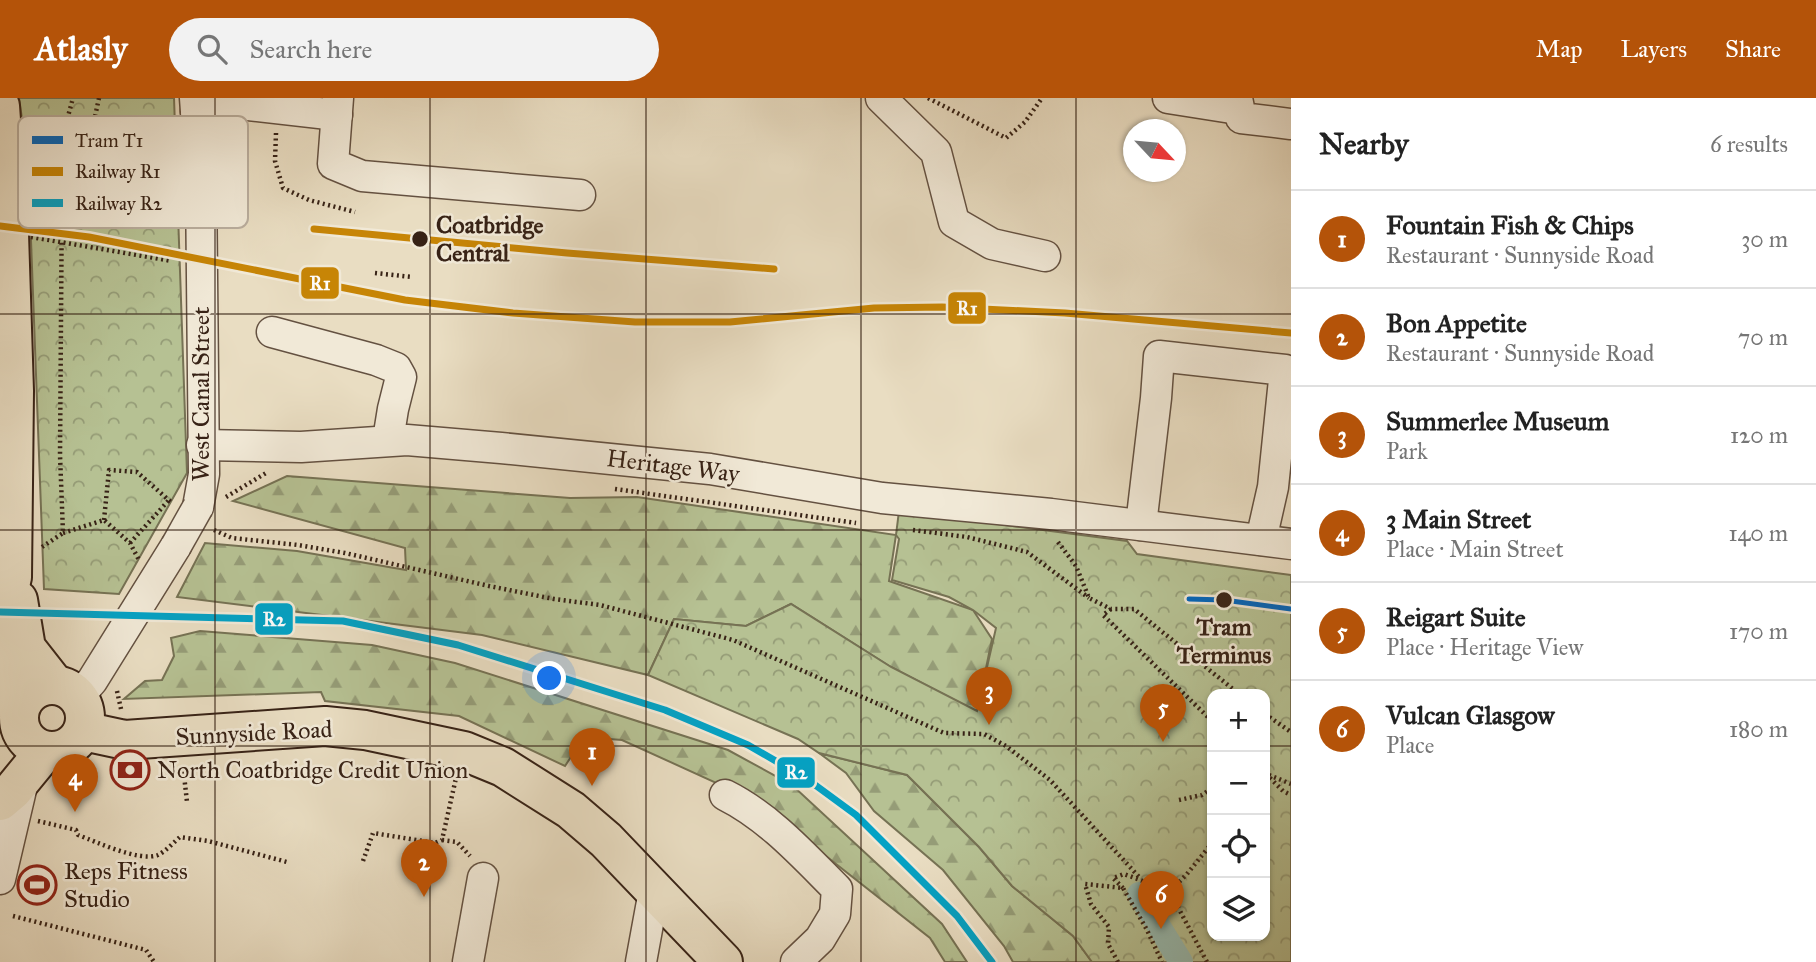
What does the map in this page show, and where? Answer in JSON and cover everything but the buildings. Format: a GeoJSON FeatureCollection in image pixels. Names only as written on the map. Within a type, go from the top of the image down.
{"type":"FeatureCollection","features":[{"type":"Feature","properties":{"kind":"main road"},"geometry":{"type":"LineString","coordinates":[[0,106],[9,234],[7,391],[12,577],[20,605],[26,648],[72,704],[73,744],[26,781]]}},
{"type":"Feature","properties":{"kind":"main road"},"geometry":{"type":"LineString","coordinates":[[12,577],[5,606],[1,652],[23,736],[37,748],[26,781]]}},
{"type":"Feature","properties":{"kind":"main road"},"geometry":{"type":"LineString","coordinates":[[19,715],[29,693],[41,686],[72,704]]}},
{"type":"Feature","properties":{"kind":"main road","name":"Sunnyside Road"},"geometry":{"type":"LineString","coordinates":[[72,704],[125,740],[187,745],[325,726],[365,730],[458,749],[503,767],[571,810],[606,840],[723,962]]}},
{"type":"Feature","properties":{"kind":"street"},"geometry":{"type":"LineString","coordinates":[[881,98],[936,152],[954,222],[992,244],[1045,256]]}},
{"type":"Feature","properties":{"kind":"street"},"geometry":{"type":"LineString","coordinates":[[1168,98],[1237,103],[1241,118],[1291,124]]}},
{"type":"Feature","properties":{"kind":"street"},"geometry":{"type":"LineString","coordinates":[[196,104],[239,104],[276,108],[337,106],[333,164],[362,176],[580,195]]}},
{"type":"Feature","properties":{"kind":"street","name":"West Canal Street"},"geometry":{"type":"LineString","coordinates":[[72,704],[92,681],[176,546],[194,509],[204,474],[201,228]]}},
{"type":"Feature","properties":{"kind":"street"},"geometry":{"type":"LineString","coordinates":[[272,332],[376,360],[396,368],[401,377],[388,440]]}},
{"type":"Feature","properties":{"kind":"street"},"geometry":{"type":"LineString","coordinates":[[1141,524],[1159,356],[1285,370],[1273,487],[1261,540]]}},
{"type":"Feature","properties":{"kind":"street","name":"Heritage Way"},"geometry":{"type":"LineString","coordinates":[[202,445],[301,447],[388,440],[501,448],[710,469],[882,498],[1141,524],[1291,544]]}},
{"type":"Feature","properties":{"kind":"street"},"geometry":{"type":"LineString","coordinates":[[0,879],[26,781]]}},
{"type":"Feature","properties":{"kind":"street"},"geometry":{"type":"LineString","coordinates":[[725,795],[742,803],[784,837],[836,889],[835,914],[820,939],[796,962]]}},
{"type":"Feature","properties":{"kind":"street"},"geometry":{"type":"LineString","coordinates":[[468,962],[483,878]]}},
{"type":"Feature","properties":{"kind":"street"},"geometry":{"type":"LineString","coordinates":[[641,962],[654,891]]}},
{"type":"Feature","properties":{"kind":"path"},"geometry":{"type":"LineString","coordinates":[[68,116],[73,98]]}},
{"type":"Feature","properties":{"kind":"path"},"geometry":{"type":"LineString","coordinates":[[95,116],[99,98]]}},
{"type":"Feature","properties":{"kind":"path"},"geometry":{"type":"LineString","coordinates":[[928,98],[1006,138],[1025,122],[1042,98]]}},
{"type":"Feature","properties":{"kind":"path"},"geometry":{"type":"LineString","coordinates":[[276,108],[275,161],[283,188],[309,200],[355,212]]}},
{"type":"Feature","properties":{"kind":"path"},"geometry":{"type":"LineString","coordinates":[[5,205],[18,190]]}},
{"type":"Feature","properties":{"kind":"path"},"geometry":{"type":"LineString","coordinates":[[62,228],[60,455],[63,533]]}},
{"type":"Feature","properties":{"kind":"path"},"geometry":{"type":"LineString","coordinates":[[31,237],[173,261]]}},
{"type":"Feature","properties":{"kind":"path"},"geometry":{"type":"LineString","coordinates":[[375,274],[412,277]]}},
{"type":"Feature","properties":{"kind":"path"},"geometry":{"type":"LineString","coordinates":[[130,543],[267,472],[279,469]]}},
{"type":"Feature","properties":{"kind":"path"},"geometry":{"type":"LineString","coordinates":[[104,520],[109,470],[137,472],[194,509],[232,538],[345,553],[554,600],[600,605],[733,640],[944,733],[984,734],[1006,746],[1050,780],[1141,879]]}},
{"type":"Feature","properties":{"kind":"path"},"geometry":{"type":"LineString","coordinates":[[609,488],[860,524]]}},
{"type":"Feature","properties":{"kind":"path"},"geometry":{"type":"LineString","coordinates":[[1051,514],[1056,539],[1076,566],[1089,598]]}},
{"type":"Feature","properties":{"kind":"path"},"geometry":{"type":"LineString","coordinates":[[48,541],[63,533],[104,520]]}},
{"type":"Feature","properties":{"kind":"path"},"geometry":{"type":"LineString","coordinates":[[104,520],[130,543],[139,562]]}},
{"type":"Feature","properties":{"kind":"path"},"geometry":{"type":"LineString","coordinates":[[909,530],[967,537],[1027,552],[1089,598],[1111,609],[1134,609],[1233,689]]}},
{"type":"Feature","properties":{"kind":"path"},"geometry":{"type":"LineString","coordinates":[[1111,609],[1103,615],[1207,716]]}},
{"type":"Feature","properties":{"kind":"path"},"geometry":{"type":"LineString","coordinates":[[117,687],[119,707],[123,712]]}},
{"type":"Feature","properties":{"kind":"path"},"geometry":{"type":"LineString","coordinates":[[1270,717],[1291,732]]}},
{"type":"Feature","properties":{"kind":"path"},"geometry":{"type":"LineString","coordinates":[[187,745],[187,802]]}},
{"type":"Feature","properties":{"kind":"path"},"geometry":{"type":"LineString","coordinates":[[442,840],[456,787],[458,749]]}},
{"type":"Feature","properties":{"kind":"path"},"geometry":{"type":"LineString","coordinates":[[26,781],[109,766]]}},
{"type":"Feature","properties":{"kind":"path"},"geometry":{"type":"LineString","coordinates":[[1270,775],[1291,784]]}},
{"type":"Feature","properties":{"kind":"path"},"geometry":{"type":"LineString","coordinates":[[1270,778],[1291,795]]}},
{"type":"Feature","properties":{"kind":"path"},"geometry":{"type":"LineString","coordinates":[[26,781],[78,835],[116,849],[143,856],[158,855],[180,837],[208,841],[287,862]]}},
{"type":"Feature","properties":{"kind":"path"},"geometry":{"type":"LineString","coordinates":[[1179,800],[1207,792]]}},
{"type":"Feature","properties":{"kind":"path"},"geometry":{"type":"LineString","coordinates":[[363,861],[373,833],[435,842],[457,842],[468,853],[483,878]]}},
{"type":"Feature","properties":{"kind":"path"},"geometry":{"type":"LineString","coordinates":[[1170,891],[1207,849]]}},
{"type":"Feature","properties":{"kind":"path"},"geometry":{"type":"LineString","coordinates":[[1162,962],[1123,888],[1113,878],[1124,874],[1170,891],[1207,962]]}},
{"type":"Feature","properties":{"kind":"path"},"geometry":{"type":"LineString","coordinates":[[1118,962],[1108,944],[1109,928],[1091,904],[1086,884],[1123,888]]}},
{"type":"Feature","properties":{"kind":"path"},"geometry":{"type":"LineString","coordinates":[[13,916],[146,950],[154,962]]}},
{"type":"Feature","properties":{"kind":"green space"},"geometry":{"type":"Polygon","coordinates":[[[19,98],[174,98],[175,116],[22,116],[19,98]]]}},
{"type":"Feature","properties":{"kind":"green space"},"geometry":{"type":"Polygon","coordinates":[[[31,228],[179,228],[187,473],[119,594],[44,589],[31,228]]]}},
{"type":"Feature","properties":{"kind":"green space"},"geometry":{"type":"Polygon","coordinates":[[[287,476],[570,498],[637,497],[896,535],[889,581],[973,610],[992,639],[977,712],[891,667],[791,604],[746,626],[674,619],[648,675],[482,635],[177,597],[205,543],[297,551],[406,570],[405,548],[233,501],[287,476]]]}},
{"type":"Feature","properties":{"kind":"green space"},"geometry":{"type":"Polygon","coordinates":[[[899,511],[1127,541],[1137,554],[1291,575],[1291,962],[1092,962],[1073,936],[1012,886],[979,847],[907,775],[819,753],[798,739],[648,675],[674,619],[746,626],[791,604],[891,667],[977,711],[996,628],[973,610],[949,597],[892,580],[899,539],[896,535],[899,511]]]}},
{"type":"Feature","properties":{"kind":"green space"},"geometry":{"type":"Polygon","coordinates":[[[200,631],[372,645],[455,663],[728,750],[792,785],[942,924],[967,962],[945,962],[930,938],[756,801],[622,740],[584,737],[565,766],[459,716],[325,701],[321,692],[124,699],[145,681],[162,680],[174,656],[171,638],[200,631]]]}},
{"type":"Feature","properties":{"kind":"green space"},"geometry":{"type":"Polygon","coordinates":[[[819,753],[907,775],[979,847],[1012,886],[1073,936],[1092,962],[1013,962],[1004,946],[943,870],[874,811],[846,773],[819,753]]]}},
{"type":"Feature","properties":{"kind":"waterway"},"geometry":{"type":"LineString","coordinates":[[1139,894],[1181,962]]}},
{"type":"Feature","properties":{"kind":"tram line"},"geometry":{"type":"LineString","coordinates":[[1189,599],[1224,600],[1291,609]]}},
{"type":"Feature","properties":{"kind":"tram line","name":"T1"},"geometry":{"type":"LineString","coordinates":[[1189,599],[1224,600],[1291,609]]}},
{"type":"Feature","properties":{"kind":"railway"},"geometry":{"type":"LineString","coordinates":[[0,226],[89,237],[405,300],[513,313],[635,322],[730,322],[874,308],[942,307],[1065,313],[1291,333]]}},
{"type":"Feature","properties":{"kind":"railway"},"geometry":{"type":"LineString","coordinates":[[0,612],[343,621],[458,645],[665,710],[748,745],[807,779],[856,815],[957,916],[992,962]]}},
{"type":"Feature","properties":{"kind":"rail line","name":"R1"},"geometry":{"type":"LineString","coordinates":[[0,226],[89,237],[405,300],[513,313],[635,322],[730,322],[874,308],[942,307],[1065,313],[1291,333]]}},
{"type":"Feature","properties":{"kind":"rail line","name":"R1"},"geometry":{"type":"LineString","coordinates":[[314,229],[774,269]]}},
{"type":"Feature","properties":{"kind":"rail line","name":"R2"},"geometry":{"type":"LineString","coordinates":[[0,612],[343,621],[458,645],[665,710],[748,745],[807,779],[856,815],[957,916],[992,962]]}},
{"type":"Feature","properties":{"kind":"place","name":"Coatbridge Central"},"geometry":{"type":"Point","coordinates":[420,239]}},
{"type":"Feature","properties":{"kind":"place","name":"Tram Terminus"},"geometry":{"type":"Point","coordinates":[1224,600]}},
{"type":"Feature","properties":{"kind":"place","name":"Summerlee Museum"},"geometry":{"type":"Point","coordinates":[989,725]}},
{"type":"Feature","properties":{"kind":"place","name":"Reigart Suite"},"geometry":{"type":"Point","coordinates":[1163,742]}},
{"type":"Feature","properties":{"kind":"place","name":"North Coatbridge Credit Union"},"geometry":{"type":"Point","coordinates":[130,770]}},
{"type":"Feature","properties":{"kind":"place","name":"Fountain Fish & Chips"},"geometry":{"type":"Point","coordinates":[592,786]}},
{"type":"Feature","properties":{"kind":"place","name":"3 Main Street"},"geometry":{"type":"Point","coordinates":[75,812]}},
{"type":"Feature","properties":{"kind":"place","name":"Reps Fitness Studio"},"geometry":{"type":"Point","coordinates":[37,885]}},
{"type":"Feature","properties":{"kind":"place","name":"Bon Appetite"},"geometry":{"type":"Point","coordinates":[424,897]}},
{"type":"Feature","properties":{"kind":"place","name":"Vulcan Glasgow"},"geometry":{"type":"Point","coordinates":[1161,929]}}]}
